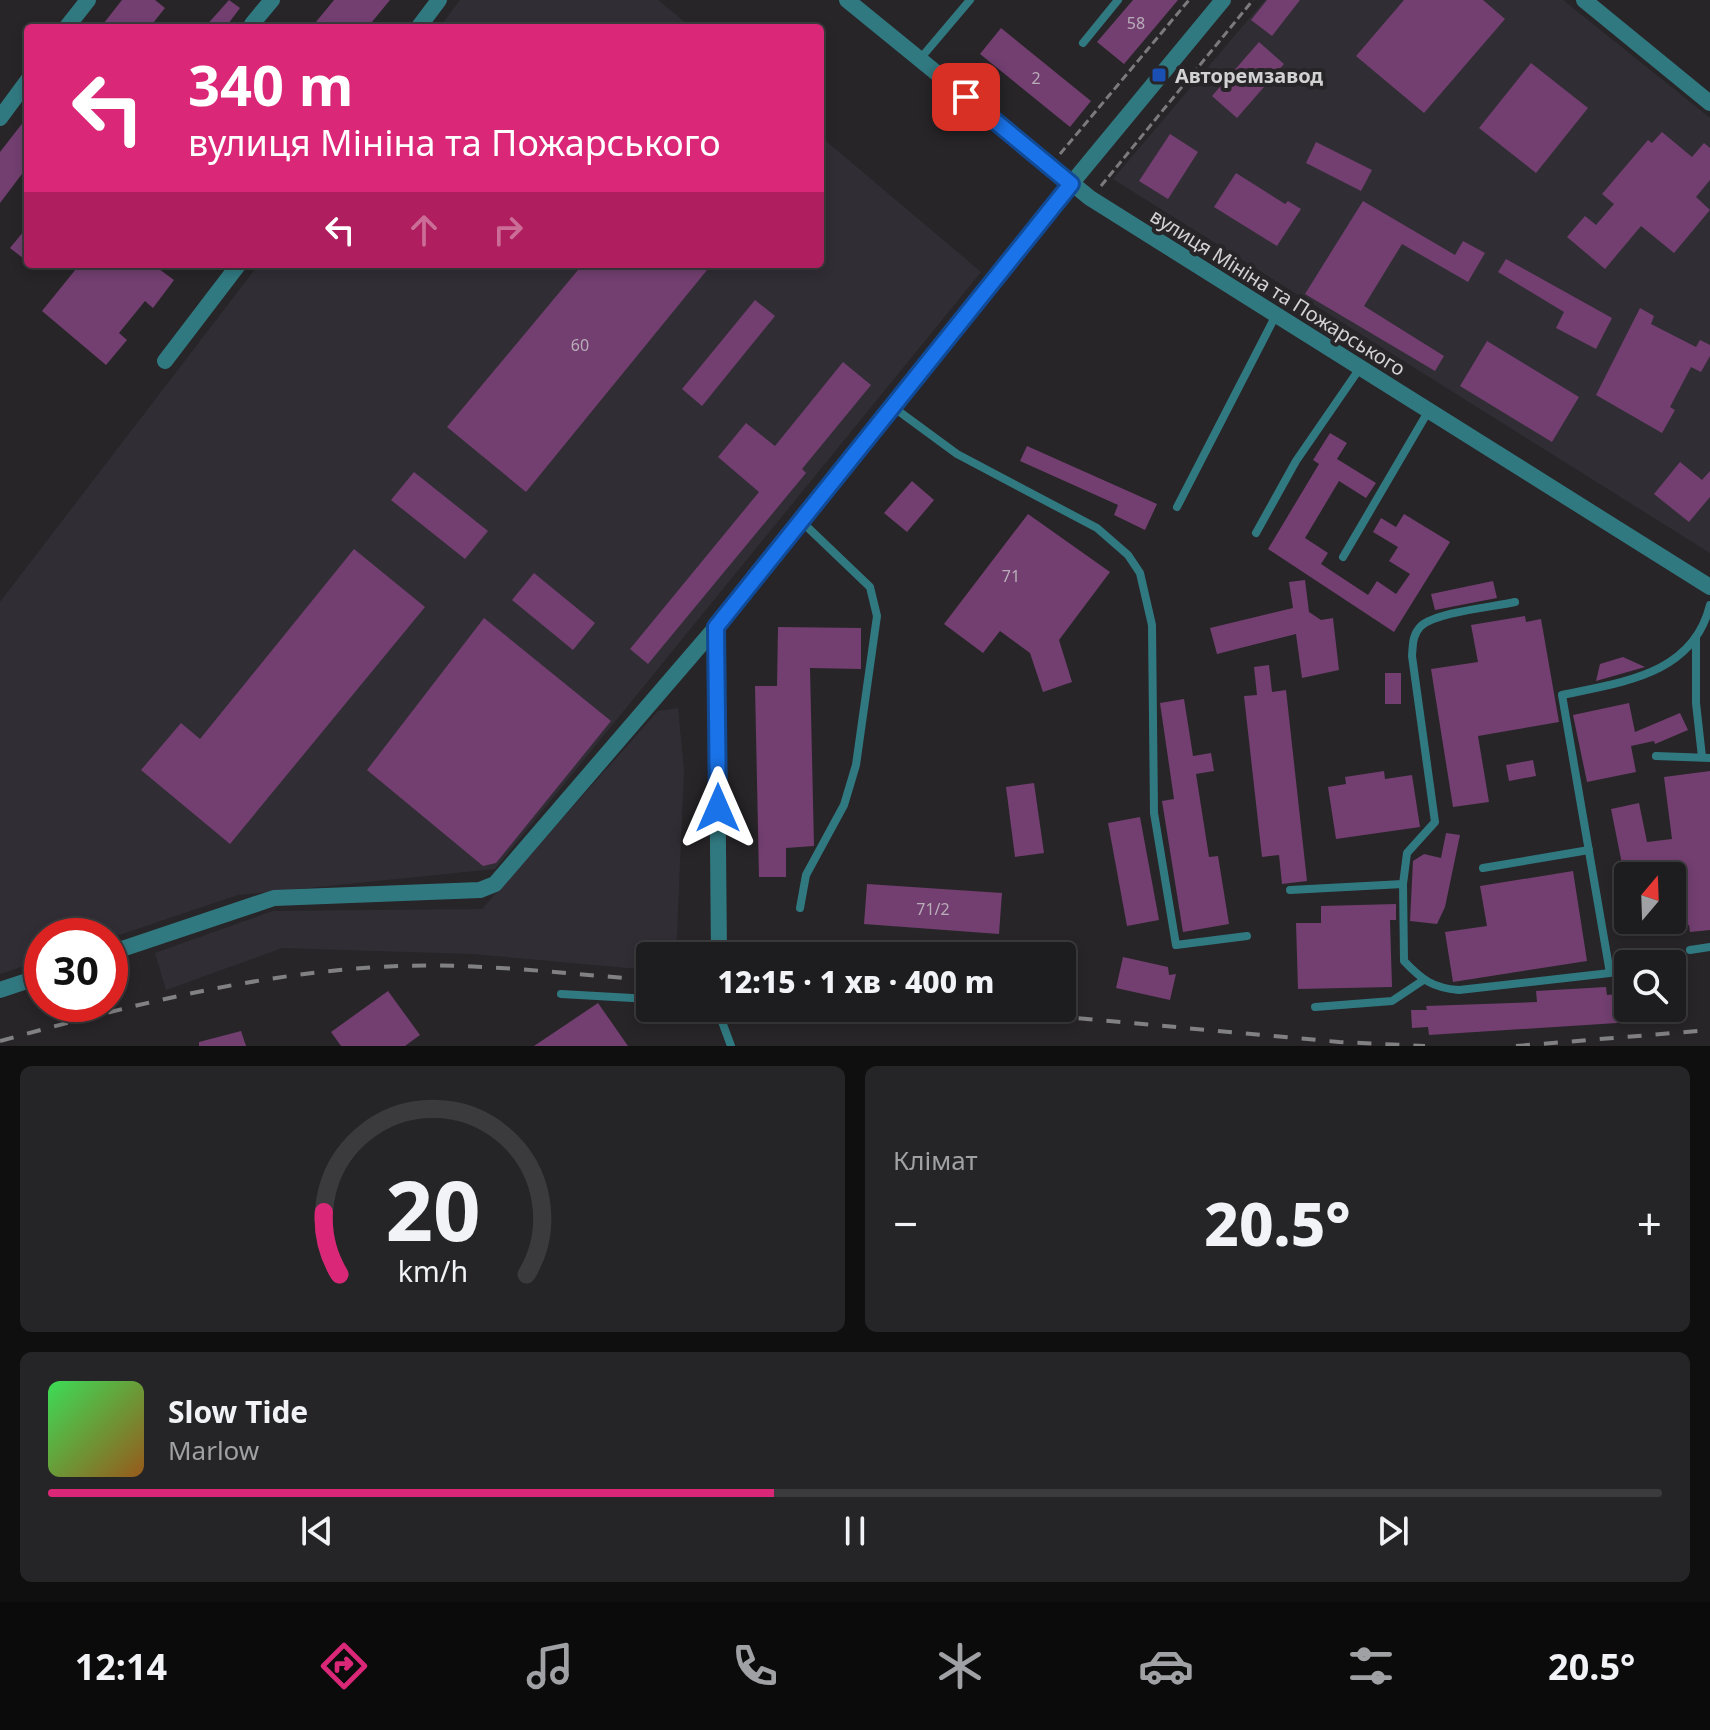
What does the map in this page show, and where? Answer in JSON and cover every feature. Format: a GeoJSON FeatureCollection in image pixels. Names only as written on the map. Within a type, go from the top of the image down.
{"type":"FeatureCollection","features":[{"type":"Feature","properties":{"kind":"street"},"geometry":{"type":"LineString","coordinates":[[69,24],[88,0]]}},
{"type":"Feature","properties":{"kind":"street"},"geometry":{"type":"LineString","coordinates":[[252,24],[272,0]]}},
{"type":"Feature","properties":{"kind":"street"},"geometry":{"type":"LineString","coordinates":[[421,24],[439,0]]}},
{"type":"Feature","properties":{"kind":"street","name":"вулиця Мініна та Пожарського"},"geometry":{"type":"LineString","coordinates":[[847,0],[1090,198],[1710,587]]}},
{"type":"Feature","properties":{"kind":"street"},"geometry":{"type":"LineString","coordinates":[[128,947],[274,898],[480,890],[495,884],[716,627],[1071,184],[1223,0]]}},
{"type":"Feature","properties":{"kind":"street"},"geometry":{"type":"LineString","coordinates":[[1584,0],[1710,103]]}},
{"type":"Feature","properties":{"kind":"street"},"geometry":{"type":"LineString","coordinates":[[0,118],[24,85]]}},
{"type":"Feature","properties":{"kind":"street"},"geometry":{"type":"LineString","coordinates":[[165,361],[236,268]]}},
{"type":"Feature","properties":{"kind":"street"},"geometry":{"type":"LineString","coordinates":[[716,627],[719,942]]}},
{"type":"Feature","properties":{"kind":"street"},"geometry":{"type":"LineString","coordinates":[[0,990],[24,982]]}},
{"type":"Feature","properties":{"kind":"lane"},"geometry":{"type":"LineString","coordinates":[[919,59],[970,0]]}},
{"type":"Feature","properties":{"kind":"lane"},"geometry":{"type":"LineString","coordinates":[[1083,43],[1118,0]]}},
{"type":"Feature","properties":{"kind":"lane"},"geometry":{"type":"LineString","coordinates":[[1177,507],[1276,315]]}},
{"type":"Feature","properties":{"kind":"lane"},"geometry":{"type":"LineString","coordinates":[[1256,533],[1296,461],[1361,367]]}},
{"type":"Feature","properties":{"kind":"lane"},"geometry":{"type":"LineString","coordinates":[[893,407],[957,454],[1097,528],[1128,555],[1140,573],[1152,625],[1154,813],[1176,945],[1247,936]]}},
{"type":"Feature","properties":{"kind":"lane"},"geometry":{"type":"LineString","coordinates":[[1343,557],[1430,409]]}},
{"type":"Feature","properties":{"kind":"lane"},"geometry":{"type":"LineString","coordinates":[[800,908],[806,875],[844,805],[856,765],[877,616],[870,587],[801,521]]}},
{"type":"Feature","properties":{"kind":"lane"},"geometry":{"type":"LineString","coordinates":[[1515,602],[1435,619],[1422,626],[1413,638],[1417,698],[1435,822],[1407,853],[1403,884],[1404,961],[1422,981],[1459,990],[1610,973],[1562,695],[1645,678],[1696,638]]}},
{"type":"Feature","properties":{"kind":"lane"},"geometry":{"type":"LineString","coordinates":[[1656,756],[1706,758],[1696,703],[1696,638],[1710,605]]}},
{"type":"Feature","properties":{"kind":"lane"},"geometry":{"type":"LineString","coordinates":[[1483,868],[1589,850]]}},
{"type":"Feature","properties":{"kind":"lane"},"geometry":{"type":"LineString","coordinates":[[1290,890],[1403,884]]}},
{"type":"Feature","properties":{"kind":"lane"},"geometry":{"type":"LineString","coordinates":[[1690,950],[1710,947]]}},
{"type":"Feature","properties":{"kind":"lane"},"geometry":{"type":"LineString","coordinates":[[1315,1007],[1392,1001],[1422,981]]}},
{"type":"Feature","properties":{"kind":"lane"},"geometry":{"type":"LineString","coordinates":[[561,994],[636,998]]}},
{"type":"Feature","properties":{"kind":"lane"},"geometry":{"type":"LineString","coordinates":[[722,1022],[731,1046]]}},
{"type":"Feature","properties":{"kind":"path"},"geometry":{"type":"LineString","coordinates":[[1049,166],[1189,0]]}},
{"type":"Feature","properties":{"kind":"path"},"geometry":{"type":"LineString","coordinates":[[1090,198],[1253,0]]}},
{"type":"Feature","properties":{"kind":"shaded area"},"geometry":{"type":"Polygon","coordinates":[[[460,0],[658,0],[687,24],[442,24],[460,0]]]}},
{"type":"Feature","properties":{"kind":"shaded area"},"geometry":{"type":"Polygon","coordinates":[[[1265,0],[1563,0],[1710,118],[1710,553],[1113,179],[1265,0]]]}},
{"type":"Feature","properties":{"kind":"shaded area"},"geometry":{"type":"Polygon","coordinates":[[[824,139],[981,272],[495,869],[238,895],[128,932],[128,918],[24,918],[24,966],[0,974],[0,602],[256,268],[824,268],[824,139]]]}},
{"type":"Feature","properties":{"kind":"shaded area"},"geometry":{"type":"Polygon","coordinates":[[[678,708],[684,770],[677,942],[636,942],[636,969],[473,954],[282,948],[166,990],[155,953],[273,911],[482,909],[658,711],[678,708]]]}},
{"type":"Feature","properties":{"kind":"building"},"geometry":{"type":"Polygon","coordinates":[[[122,0],[155,0],[165,8],[152,24],[103,24],[122,0]]]}},
{"type":"Feature","properties":{"kind":"building"},"geometry":{"type":"Polygon","coordinates":[[[229,0],[240,8],[228,24],[208,24],[229,0]]]}},
{"type":"Feature","properties":{"kind":"building"},"geometry":{"type":"Polygon","coordinates":[[[334,0],[390,0],[370,24],[314,24],[334,0]]]}},
{"type":"Feature","properties":{"kind":"building"},"geometry":{"type":"Polygon","coordinates":[[[1133,0],[1178,0],[1124,64],[1097,42],[1133,0]]]}},
{"type":"Feature","properties":{"kind":"building"},"geometry":{"type":"Polygon","coordinates":[[[1267,0],[1300,0],[1272,36],[1251,20],[1267,0]]]}},
{"type":"Feature","properties":{"kind":"building"},"geometry":{"type":"Polygon","coordinates":[[[1404,0],[1483,0],[1505,19],[1424,113],[1356,56],[1404,0]]]}},
{"type":"Feature","properties":{"kind":"building"},"geometry":{"type":"Polygon","coordinates":[[[1001,28],[1091,101],[1070,127],[980,54],[1001,28]]]}},
{"type":"Feature","properties":{"kind":"building"},"geometry":{"type":"Polygon","coordinates":[[[1259,42],[1284,64],[1237,118],[1212,96],[1259,42]]]}},
{"type":"Feature","properties":{"kind":"building"},"geometry":{"type":"Polygon","coordinates":[[[1531,63],[1588,108],[1536,173],[1479,128],[1531,63]]]}},
{"type":"Feature","properties":{"kind":"building"},"geometry":{"type":"Polygon","coordinates":[[[24,121],[24,171],[0,203],[0,152],[24,121]]]}},
{"type":"Feature","properties":{"kind":"building"},"geometry":{"type":"Polygon","coordinates":[[[1662,132],[1692,157],[1704,143],[1710,148],[1710,180],[1696,197],[1710,210],[1674,253],[1641,226],[1605,269],[1567,237],[1585,216],[1596,225],[1614,204],[1602,194],[1648,140],[1652,143],[1662,132]]]}},
{"type":"Feature","properties":{"kind":"building"},"geometry":{"type":"Polygon","coordinates":[[[1170,134],[1198,152],[1168,199],[1139,181],[1170,134]]]}},
{"type":"Feature","properties":{"kind":"building"},"geometry":{"type":"Polygon","coordinates":[[[1316,142],[1372,170],[1361,191],[1306,163],[1316,142]]]}},
{"type":"Feature","properties":{"kind":"building"},"geometry":{"type":"Polygon","coordinates":[[[1236,173],[1285,204],[1288,201],[1301,209],[1277,246],[1214,207],[1236,173]]]}},
{"type":"Feature","properties":{"kind":"building"},"geometry":{"type":"Polygon","coordinates":[[[1363,201],[1455,255],[1463,241],[1485,253],[1468,282],[1402,244],[1364,306],[1444,356],[1435,371],[1305,294],[1363,201]]]}},
{"type":"Feature","properties":{"kind":"building"},"geometry":{"type":"Polygon","coordinates":[[[24,231],[24,259],[10,248],[24,231]]]}},
{"type":"Feature","properties":{"kind":"building"},"geometry":{"type":"Polygon","coordinates":[[[1506,259],[1612,318],[1596,349],[1556,328],[1564,312],[1498,272],[1506,259]]]}},
{"type":"Feature","properties":{"kind":"building"},"geometry":{"type":"Polygon","coordinates":[[[77,268],[158,268],[174,280],[153,308],[145,301],[119,333],[127,340],[106,365],[42,311],[77,268]]]}},
{"type":"Feature","properties":{"kind":"building"},"geometry":{"type":"Polygon","coordinates":[[[580,268],[709,268],[526,492],[447,427],[580,268]]]}},
{"type":"Feature","properties":{"kind":"building"},"geometry":{"type":"Polygon","coordinates":[[[755,300],[775,316],[702,406],[682,389],[755,300]]]}},
{"type":"Feature","properties":{"kind":"building"},"geometry":{"type":"Polygon","coordinates":[[[1640,308],[1654,316],[1651,324],[1696,347],[1700,340],[1710,345],[1710,356],[1701,372],[1691,367],[1670,407],[1675,410],[1662,433],[1596,395],[1640,308]]]}},
{"type":"Feature","properties":{"kind":"building"},"geometry":{"type":"Polygon","coordinates":[[[1487,341],[1579,397],[1552,442],[1460,386],[1487,341]]]}},
{"type":"Feature","properties":{"kind":"building"},"geometry":{"type":"Polygon","coordinates":[[[843,362],[871,385],[802,469],[806,473],[648,664],[630,649],[759,492],[718,457],[746,423],[775,446],[843,362]]]}},
{"type":"Feature","properties":{"kind":"building"},"geometry":{"type":"Polygon","coordinates":[[[1330,433],[1347,443],[1337,459],[1376,483],[1366,498],[1339,481],[1305,538],[1328,553],[1321,564],[1368,595],[1377,581],[1396,594],[1410,574],[1389,561],[1398,547],[1373,532],[1381,518],[1396,527],[1404,514],[1450,542],[1394,632],[1268,549],[1319,464],[1313,460],[1330,433]]]}},
{"type":"Feature","properties":{"kind":"building"},"geometry":{"type":"Polygon","coordinates":[[[1027,446],[1157,504],[1145,530],[1114,515],[1118,505],[1020,461],[1027,446]]]}},
{"type":"Feature","properties":{"kind":"building"},"geometry":{"type":"Polygon","coordinates":[[[1680,462],[1702,480],[1710,471],[1710,497],[1689,522],[1654,494],[1680,462]]]}},
{"type":"Feature","properties":{"kind":"building"},"geometry":{"type":"Polygon","coordinates":[[[414,472],[488,531],[465,559],[391,500],[414,472]]]}},
{"type":"Feature","properties":{"kind":"building"},"geometry":{"type":"Polygon","coordinates":[[[912,481],[934,500],[907,532],[884,513],[912,481]]]}},
{"type":"Feature","properties":{"kind":"building"},"geometry":{"type":"Polygon","coordinates":[[[1028,514],[1110,572],[1059,640],[1072,682],[1043,692],[1030,653],[1000,631],[983,653],[944,624],[1028,514]]]}},
{"type":"Feature","properties":{"kind":"building"},"geometry":{"type":"Polygon","coordinates":[[[354,549],[425,607],[230,844],[141,770],[181,723],[200,739],[354,549]]]}},
{"type":"Feature","properties":{"kind":"building"},"geometry":{"type":"Polygon","coordinates":[[[534,573],[595,623],[573,650],[512,600],[534,573]]]}},
{"type":"Feature","properties":{"kind":"building"},"geometry":{"type":"Polygon","coordinates":[[[1305,580],[1309,612],[1321,620],[1333,618],[1339,670],[1302,678],[1296,634],[1217,654],[1210,628],[1293,608],[1289,582],[1305,580]]]}},
{"type":"Feature","properties":{"kind":"building"},"geometry":{"type":"Polygon","coordinates":[[[1493,581],[1497,598],[1435,610],[1431,594],[1493,581]]]}},
{"type":"Feature","properties":{"kind":"building"},"geometry":{"type":"Polygon","coordinates":[[[1525,616],[1526,622],[1541,619],[1559,722],[1478,736],[1489,802],[1453,807],[1431,669],[1478,662],[1471,625],[1525,616]]]}},
{"type":"Feature","properties":{"kind":"building"},"geometry":{"type":"Polygon","coordinates":[[[484,618],[611,721],[496,863],[483,866],[367,770],[484,618]]]}},
{"type":"Feature","properties":{"kind":"building"},"geometry":{"type":"Polygon","coordinates":[[[778,627],[861,628],[861,669],[810,668],[814,846],[786,848],[786,877],[759,877],[755,686],[777,686],[778,627]]]}},
{"type":"Feature","properties":{"kind":"building"},"geometry":{"type":"Polygon","coordinates":[[[1623,657],[1645,667],[1596,681],[1600,664],[1623,657]]]}},
{"type":"Feature","properties":{"kind":"building"},"geometry":{"type":"Polygon","coordinates":[[[1269,665],[1272,692],[1286,690],[1307,881],[1282,884],[1279,855],[1262,857],[1244,696],[1257,695],[1254,667],[1269,665]]]}},
{"type":"Feature","properties":{"kind":"building"},"geometry":{"type":"Polygon","coordinates":[[[1385,673],[1401,673],[1401,704],[1385,704],[1385,673]]]}},
{"type":"Feature","properties":{"kind":"building"},"geometry":{"type":"Polygon","coordinates":[[[1184,699],[1193,756],[1211,753],[1214,771],[1196,774],[1209,857],[1218,856],[1229,924],[1183,932],[1162,801],[1174,799],[1160,703],[1184,699]]]}},
{"type":"Feature","properties":{"kind":"building"},"geometry":{"type":"Polygon","coordinates":[[[1629,703],[1635,732],[1680,713],[1688,730],[1655,744],[1654,741],[1631,746],[1636,772],[1587,782],[1573,715],[1629,703]]]}},
{"type":"Feature","properties":{"kind":"building"},"geometry":{"type":"Polygon","coordinates":[[[1533,760],[1536,776],[1509,781],[1506,765],[1533,760]]]}},
{"type":"Feature","properties":{"kind":"building"},"geometry":{"type":"Polygon","coordinates":[[[1384,771],[1385,779],[1412,775],[1420,827],[1336,839],[1328,787],[1346,784],[1345,777],[1384,771]]]}},
{"type":"Feature","properties":{"kind":"building"},"geometry":{"type":"Polygon","coordinates":[[[1710,771],[1710,930],[1690,932],[1689,925],[1686,925],[1686,862],[1622,862],[1611,809],[1639,803],[1647,842],[1672,839],[1664,777],[1710,771]]]}},
{"type":"Feature","properties":{"kind":"building"},"geometry":{"type":"Polygon","coordinates":[[[1034,783],[1044,853],[1015,857],[1006,787],[1034,783]]]}},
{"type":"Feature","properties":{"kind":"building"},"geometry":{"type":"Polygon","coordinates":[[[1140,817],[1159,920],[1127,926],[1108,823],[1140,817]]]}},
{"type":"Feature","properties":{"kind":"building"},"geometry":{"type":"Polygon","coordinates":[[[1446,833],[1460,835],[1445,907],[1437,924],[1410,921],[1413,861],[1424,854],[1441,858],[1446,833]]]}},
{"type":"Feature","properties":{"kind":"building"},"geometry":{"type":"Polygon","coordinates":[[[1573,871],[1587,961],[1453,982],[1445,932],[1487,926],[1480,886],[1573,871]]]}},
{"type":"Feature","properties":{"kind":"building"},"geometry":{"type":"Polygon","coordinates":[[[867,884],[1002,893],[999,934],[864,924],[867,884]]]}},
{"type":"Feature","properties":{"kind":"building"},"geometry":{"type":"Polygon","coordinates":[[[1396,904],[1396,920],[1390,920],[1392,987],[1298,989],[1296,923],[1321,923],[1321,906],[1396,904]]]}},
{"type":"Feature","properties":{"kind":"building"},"geometry":{"type":"Polygon","coordinates":[[[1123,957],[1168,967],[1169,975],[1176,974],[1170,1000],[1116,988],[1123,957]]]}},
{"type":"Feature","properties":{"kind":"building"},"geometry":{"type":"Polygon","coordinates":[[[1606,987],[1607,995],[1614,994],[1614,1022],[1632,1022],[1429,1035],[1428,1027],[1412,1028],[1411,1010],[1427,1010],[1426,1006],[1537,1002],[1536,991],[1606,987]]]}},
{"type":"Feature","properties":{"kind":"building"},"geometry":{"type":"Polygon","coordinates":[[[388,991],[420,1035],[405,1046],[341,1046],[331,1032],[388,991]]]}},
{"type":"Feature","properties":{"kind":"building"},"geometry":{"type":"Polygon","coordinates":[[[598,1003],[628,1046],[534,1046],[598,1003]]]}},
{"type":"Feature","properties":{"kind":"building"},"geometry":{"type":"Polygon","coordinates":[[[241,1031],[246,1046],[199,1046],[199,1042],[241,1031]]]}},
{"type":"Feature","properties":{"kind":"railway"},"geometry":{"type":"LineString","coordinates":[[0,1041],[198,992],[349,969],[462,966],[636,979]]}},
{"type":"Feature","properties":{"kind":"railway"},"geometry":{"type":"LineString","coordinates":[[1076,1018],[1339,1042],[1425,1046]]}},
{"type":"Feature","properties":{"kind":"railway"},"geometry":{"type":"LineString","coordinates":[[1516,1046],[1710,1030]]}},
{"type":"Feature","properties":{"kind":"place","name":"Авторемзавод"},"geometry":{"type":"Point","coordinates":[1159,75]}},
{"type":"Feature","properties":{"kind":"route"},"geometry":{"type":"LineString","coordinates":[[718,808],[716,627],[1071,184],[966,97]]}}]}
